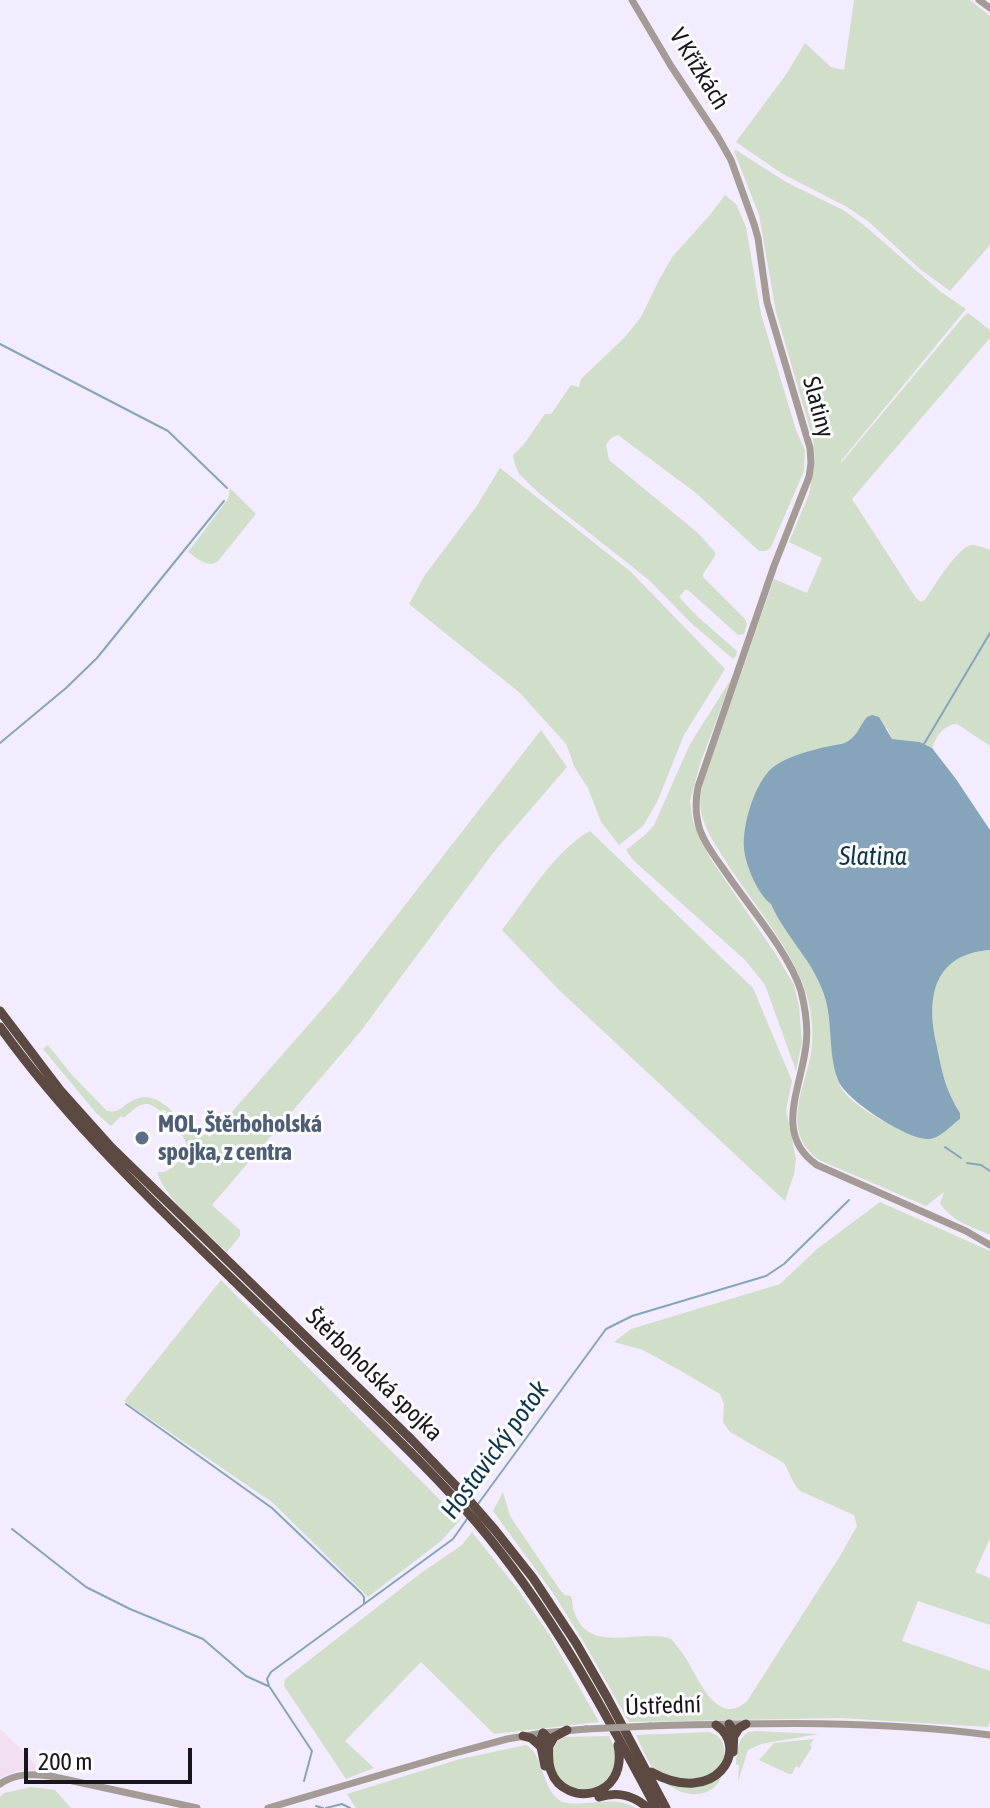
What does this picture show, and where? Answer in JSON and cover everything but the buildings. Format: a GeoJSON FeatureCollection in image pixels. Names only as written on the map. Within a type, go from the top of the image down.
{"type":"FeatureCollection","features":[{"type":"Feature","properties":{"kind":"highway","name":"Štěrboholská spojka"},"geometry":{"type":"LineString","coordinates":[[0,1011],[60,1090],[111,1147],[400,1428],[524,1566],[600,1684],[666,1808]]}},
{"type":"Feature","properties":{"kind":"highway","name":"Štěrboholská spojka"},"geometry":{"type":"LineString","coordinates":[[0,1027],[55,1099],[116,1165],[469,1506]]}},
{"type":"Feature","properties":{"kind":"highway","name":"Štěrboholská spojka"},"geometry":{"type":"LineString","coordinates":[[479,1518],[548,1618],[656,1808]]}},
{"type":"Feature","properties":{"kind":"highway"},"geometry":{"type":"LineString","coordinates":[[523,1736],[545,1747],[553,1778],[560,1786],[580,1795],[599,1793],[614,1780],[620,1763],[608,1719]]}},
{"type":"Feature","properties":{"kind":"highway"},"geometry":{"type":"LineString","coordinates":[[727,1778],[730,1736],[726,1727],[729,1724]]}},
{"type":"Feature","properties":{"kind":"highway"},"geometry":{"type":"LineString","coordinates":[[730,1736],[746,1724]]}},
{"type":"Feature","properties":{"kind":"highway"},"geometry":{"type":"LineString","coordinates":[[716,1725],[730,1736]]}},
{"type":"Feature","properties":{"kind":"highway"},"geometry":{"type":"LineString","coordinates":[[545,1747],[554,1737],[567,1730]]}},
{"type":"Feature","properties":{"kind":"highway"},"geometry":{"type":"LineString","coordinates":[[543,1733],[549,1737],[545,1747],[545,1767],[556,1788],[567,1795],[587,1800],[617,1794],[633,1797],[648,1808]]}},
{"type":"Feature","properties":{"kind":"highway"},"geometry":{"type":"LineString","coordinates":[[639,1757],[671,1791]]}},
{"type":"Feature","properties":{"kind":"street","name":"V Křížkách"},"geometry":{"type":"LineString","coordinates":[[632,0],[731,160]]}},
{"type":"Feature","properties":{"kind":"street"},"geometry":{"type":"LineString","coordinates":[[979,0],[990,8]]}},
{"type":"Feature","properties":{"kind":"street","name":"Slatiny"},"geometry":{"type":"LineString","coordinates":[[731,160],[754,224],[767,302],[806,433],[811,463],[800,503],[774,566],[698,787],[696,812],[707,843],[774,941],[800,988],[806,1017],[806,1051],[792,1114],[800,1149],[817,1165],[966,1231],[990,1245]]}},
{"type":"Feature","properties":{"kind":"street","name":"Ústřední"},"geometry":{"type":"LineString","coordinates":[[268,1808],[448,1755],[523,1736],[567,1730],[729,1724],[858,1725],[990,1735]]}},
{"type":"Feature","properties":{"kind":"street"},"geometry":{"type":"LineString","coordinates":[[0,1784],[26,1774],[50,1776],[197,1808]]}},
{"type":"Feature","properties":{"kind":"shaded area"},"geometry":{"type":"Polygon","coordinates":[[[0,1729],[41,1771],[20,1770],[0,1778],[0,1729]]]}},
{"type":"Feature","properties":{"kind":"green space"},"geometry":{"type":"Polygon","coordinates":[[[854,0],[970,0],[990,16],[990,245],[950,291],[920,269],[869,222],[847,207],[781,173],[736,142],[805,43],[831,67],[844,70],[854,0]]]}},
{"type":"Feature","properties":{"kind":"green space"},"geometry":{"type":"Polygon","coordinates":[[[736,150],[786,182],[845,211],[941,292],[966,309],[841,463],[963,317],[968,313],[990,330],[990,338],[852,499],[921,602],[965,548],[973,545],[990,550],[990,746],[957,724],[944,729],[932,748],[920,742],[892,739],[887,728],[863,722],[859,732],[845,743],[773,767],[753,800],[744,849],[755,881],[821,986],[835,1072],[844,1092],[870,1113],[923,1139],[939,1135],[960,1119],[944,1079],[938,1052],[933,1025],[934,993],[946,968],[957,959],[990,950],[990,1235],[950,1214],[940,1203],[944,1192],[926,1206],[819,1160],[807,1148],[797,1123],[812,1045],[812,1023],[806,993],[790,958],[723,857],[702,816],[700,800],[703,782],[774,579],[807,593],[822,558],[789,542],[809,494],[815,462],[813,439],[776,312],[759,215],[736,150]]]}},
{"type":"Feature","properties":{"kind":"green space"},"geometry":{"type":"Polygon","coordinates":[[[725,195],[736,204],[746,227],[761,314],[796,430],[805,450],[804,471],[771,547],[759,551],[696,493],[618,435],[606,445],[609,460],[698,533],[715,552],[703,577],[745,619],[744,634],[738,635],[688,590],[679,597],[737,651],[733,659],[690,622],[649,580],[540,494],[519,474],[513,455],[545,414],[551,414],[571,385],[579,387],[581,379],[625,337],[641,317],[673,256],[725,195]]]}},
{"type":"Feature","properties":{"kind":"green space"},"geometry":{"type":"Polygon","coordinates":[[[500,468],[631,572],[725,669],[684,735],[658,800],[643,826],[619,845],[601,822],[566,744],[520,693],[409,604],[425,575],[476,507],[500,468]]]}},
{"type":"Feature","properties":{"kind":"green space"},"geometry":{"type":"Polygon","coordinates":[[[230,488],[256,514],[218,561],[206,563],[188,552],[228,499],[230,488]]]}},
{"type":"Feature","properties":{"kind":"green space"},"geometry":{"type":"Polygon","coordinates":[[[733,676],[700,764],[690,801],[693,822],[710,858],[794,985],[802,1042],[796,1071],[765,985],[745,960],[633,860],[626,850],[654,825],[690,744],[733,676]]]}},
{"type":"Feature","properties":{"kind":"green space"},"geometry":{"type":"Polygon","coordinates":[[[541,730],[567,767],[493,853],[360,1032],[212,1205],[240,1230],[240,1236],[227,1252],[178,1205],[157,1172],[170,1169],[182,1158],[186,1145],[185,1139],[165,1116],[166,1111],[160,1111],[150,1104],[141,1105],[124,1118],[121,1116],[111,1126],[97,1114],[43,1049],[48,1045],[107,1111],[117,1111],[140,1098],[158,1100],[194,1134],[210,1137],[339,990],[541,730]]]}},
{"type":"Feature","properties":{"kind":"green space"},"geometry":{"type":"Polygon","coordinates":[[[590,831],[753,988],[792,1081],[786,1110],[796,1159],[785,1201],[559,990],[502,930],[554,862],[577,839],[590,831]]]}},
{"type":"Feature","properties":{"kind":"green space"},"geometry":{"type":"Polygon","coordinates":[[[880,1202],[990,1251],[990,1538],[975,1572],[990,1578],[990,1625],[918,1601],[902,1641],[990,1671],[988,1727],[840,1718],[629,1722],[553,1593],[493,1511],[503,1492],[510,1516],[560,1590],[571,1596],[574,1612],[582,1626],[592,1634],[617,1638],[659,1636],[671,1639],[718,1705],[727,1709],[737,1708],[747,1701],[840,1556],[857,1526],[854,1515],[800,1491],[784,1463],[730,1432],[723,1422],[724,1404],[720,1394],[643,1350],[614,1342],[631,1329],[780,1284],[817,1249],[880,1202]]]}},
{"type":"Feature","properties":{"kind":"green space"},"geometry":{"type":"Polygon","coordinates":[[[221,1280],[460,1520],[441,1541],[368,1597],[273,1503],[124,1401],[221,1280]]]}},
{"type":"Feature","properties":{"kind":"green space"},"geometry":{"type":"Polygon","coordinates":[[[472,1532],[549,1634],[599,1722],[494,1734],[421,1662],[345,1741],[374,1768],[346,1779],[284,1686],[285,1679],[421,1573],[462,1545],[472,1532]]]}},
{"type":"Feature","properties":{"kind":"green space"},"geometry":{"type":"Polygon","coordinates":[[[709,1732],[718,1736],[723,1743],[721,1779],[714,1788],[693,1794],[668,1785],[657,1774],[636,1735],[709,1732]]]}},
{"type":"Feature","properties":{"kind":"green space"},"geometry":{"type":"Polygon","coordinates":[[[748,1732],[819,1734],[761,1744],[748,1750],[738,1782],[737,1750],[748,1732]]]}},
{"type":"Feature","properties":{"kind":"green space"},"geometry":{"type":"Polygon","coordinates":[[[609,1736],[616,1760],[609,1778],[597,1790],[568,1788],[555,1773],[551,1751],[557,1741],[564,1737],[609,1736]]]}},
{"type":"Feature","properties":{"kind":"green space"},"geometry":{"type":"Polygon","coordinates":[[[814,1739],[799,1768],[796,1766],[792,1774],[759,1760],[774,1743],[814,1739]]]}},
{"type":"Feature","properties":{"kind":"green space"},"geometry":{"type":"Polygon","coordinates":[[[526,1745],[537,1757],[550,1789],[562,1802],[618,1802],[636,1808],[356,1808],[347,1794],[460,1759],[526,1745]]]}},
{"type":"Feature","properties":{"kind":"green space"},"geometry":{"type":"Polygon","coordinates":[[[31,1787],[55,1790],[71,1808],[0,1808],[0,1797],[4,1793],[31,1787]]]}},
{"type":"Feature","properties":{"kind":"water","name":"Slatina"},"geometry":{"type":"Polygon","coordinates":[[[872,715],[879,717],[892,739],[920,742],[932,748],[990,830],[990,950],[971,953],[946,968],[934,993],[932,1008],[942,1070],[960,1119],[929,1139],[893,1126],[864,1108],[843,1088],[835,1069],[822,989],[771,904],[757,887],[744,849],[750,806],[772,768],[800,754],[846,742],[872,715]]]}},
{"type":"Feature","properties":{"kind":"waterway"},"geometry":{"type":"LineString","coordinates":[[0,344],[168,431],[227,488]]}},
{"type":"Feature","properties":{"kind":"waterway"},"geometry":{"type":"LineString","coordinates":[[0,743],[97,658],[224,501]]}},
{"type":"Feature","properties":{"kind":"waterway"},"geometry":{"type":"LineString","coordinates":[[924,744],[990,633]]}},
{"type":"Feature","properties":{"kind":"waterway"},"geometry":{"type":"LineString","coordinates":[[945,1147],[961,1158]]}},
{"type":"Feature","properties":{"kind":"waterway"},"geometry":{"type":"LineString","coordinates":[[967,1163],[981,1165],[990,1171]]}},
{"type":"Feature","properties":{"kind":"waterway","name":"Hostavický potok"},"geometry":{"type":"LineString","coordinates":[[478,1504],[606,1329],[632,1316],[766,1276],[784,1264],[849,1200]]}},
{"type":"Feature","properties":{"kind":"waterway"},"geometry":{"type":"LineString","coordinates":[[126,1404],[272,1508],[361,1593],[364,1604]]}},
{"type":"Feature","properties":{"kind":"waterway","name":"Hostavický potok"},"geometry":{"type":"LineString","coordinates":[[304,1781],[312,1751],[269,1686],[267,1679],[271,1672],[453,1539],[467,1519]]}},
{"type":"Feature","properties":{"kind":"waterway"},"geometry":{"type":"LineString","coordinates":[[12,1529],[86,1587],[203,1639],[246,1676],[268,1686]]}},
{"type":"Feature","properties":{"kind":"waterway","name":"Hostavický potok"},"geometry":{"type":"LineString","coordinates":[[326,1808],[342,1804],[350,1808]]}},
{"type":"Feature","properties":{"kind":"waterway","name":"Hostavický potok"},"geometry":{"type":"LineString","coordinates":[[316,1806],[323,1808]]}},
{"type":"Feature","properties":{"kind":"place","name":"MOL, Štěrboholská spojka, z centra"},"geometry":{"type":"Point","coordinates":[142,1138]}}]}
